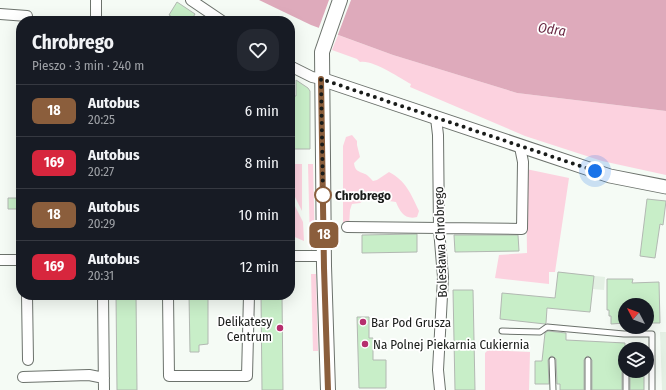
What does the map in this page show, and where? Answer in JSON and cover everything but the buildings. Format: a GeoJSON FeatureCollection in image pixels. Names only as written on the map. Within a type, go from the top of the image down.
{"type":"FeatureCollection","features":[{"type":"Feature","properties":{"kind":"main road"},"geometry":{"type":"LineString","coordinates":[[328,390],[321,79],[322,52],[340,0]]}},
{"type":"Feature","properties":{"kind":"street"},"geometry":{"type":"LineString","coordinates":[[96,0],[96,16]]}},
{"type":"Feature","properties":{"kind":"street"},"geometry":{"type":"LineString","coordinates":[[191,0],[215,16]]}},
{"type":"Feature","properties":{"kind":"street"},"geometry":{"type":"LineString","coordinates":[[0,14],[27,16]]}},
{"type":"Feature","properties":{"kind":"street"},"geometry":{"type":"LineString","coordinates":[[295,68],[312,77],[610,176],[666,187]]}},
{"type":"Feature","properties":{"kind":"street","name":"Bolesława Chrobrego"},"geometry":{"type":"LineString","coordinates":[[436,118],[438,135],[439,228],[443,277],[439,301],[438,370],[440,390]]}},
{"type":"Feature","properties":{"kind":"street"},"geometry":{"type":"LineString","coordinates":[[347,227],[522,229],[523,162],[520,146]]}},
{"type":"Feature","properties":{"kind":"street"},"geometry":{"type":"LineString","coordinates":[[295,256],[324,256]]}},
{"type":"Feature","properties":{"kind":"street"},"geometry":{"type":"LineString","coordinates":[[0,260],[16,260]]}},
{"type":"Feature","properties":{"kind":"street"},"geometry":{"type":"LineString","coordinates":[[27,300],[28,360]]}},
{"type":"Feature","properties":{"kind":"street"},"geometry":{"type":"LineString","coordinates":[[103,300],[104,390]]}},
{"type":"Feature","properties":{"kind":"street"},"geometry":{"type":"LineString","coordinates":[[168,300],[169,376],[180,377],[247,376],[249,300]]}},
{"type":"Feature","properties":{"kind":"street"},"geometry":{"type":"LineString","coordinates":[[23,377],[89,376],[104,378]]}},
{"type":"Feature","properties":{"kind":"lane"},"geometry":{"type":"LineString","coordinates":[[502,331],[540,332],[547,327],[605,331],[624,334],[652,334],[652,390]]}},
{"type":"Feature","properties":{"kind":"lane"},"geometry":{"type":"LineString","coordinates":[[552,360],[553,390]]}},
{"type":"Feature","properties":{"kind":"lane"},"geometry":{"type":"LineString","coordinates":[[588,360],[588,390]]}},
{"type":"Feature","properties":{"kind":"lane"},"geometry":{"type":"LineString","coordinates":[[626,378],[626,390]]}},
{"type":"Feature","properties":{"kind":"shaded area"},"geometry":{"type":"Polygon","coordinates":[[[338,35],[393,55],[517,93],[666,111],[666,175],[602,161],[525,136],[410,87],[411,84],[379,66],[371,63],[360,62],[357,59],[332,50],[338,35]]]}},
{"type":"Feature","properties":{"kind":"shaded area"},"geometry":{"type":"Polygon","coordinates":[[[352,135],[357,141],[360,157],[354,163],[356,169],[367,175],[373,181],[389,172],[395,176],[404,184],[410,194],[419,211],[417,217],[413,218],[406,216],[399,209],[396,202],[375,199],[372,200],[367,198],[360,203],[352,204],[349,226],[343,226],[343,146],[346,137],[352,135]]]}},
{"type":"Feature","properties":{"kind":"shaded area"},"geometry":{"type":"Polygon","coordinates":[[[295,164],[302,164],[302,211],[295,197],[295,164]]]}},
{"type":"Feature","properties":{"kind":"shaded area"},"geometry":{"type":"Polygon","coordinates":[[[308,164],[313,164],[315,248],[311,250],[310,244],[308,164]]]}},
{"type":"Feature","properties":{"kind":"shaded area"},"geometry":{"type":"Polygon","coordinates":[[[526,169],[569,178],[555,272],[549,272],[549,284],[495,278],[499,255],[527,253],[526,169]]]}},
{"type":"Feature","properties":{"kind":"shaded area"},"geometry":{"type":"Polygon","coordinates":[[[295,206],[303,222],[304,241],[295,237],[295,206]]]}},
{"type":"Feature","properties":{"kind":"shaded area"},"geometry":{"type":"Polygon","coordinates":[[[559,272],[605,277],[604,290],[558,286],[559,272]]]}},
{"type":"Feature","properties":{"kind":"shaded area"},"geometry":{"type":"Polygon","coordinates":[[[311,274],[316,274],[318,351],[313,351],[311,274]]]}},
{"type":"Feature","properties":{"kind":"shaded area"},"geometry":{"type":"Polygon","coordinates":[[[660,332],[666,332],[666,390],[662,390],[660,332]]]}},
{"type":"Feature","properties":{"kind":"shaded area"},"geometry":{"type":"Polygon","coordinates":[[[488,350],[530,352],[529,390],[485,390],[485,353],[488,350]]]}},
{"type":"Feature","properties":{"kind":"water","name":"Odra"},"geometry":{"type":"Polygon","coordinates":[[[259,0],[666,0],[666,111],[517,93],[393,55],[311,25],[259,0]]]}},
{"type":"Feature","properties":{"kind":"pier"},"geometry":{"type":"Polygon","coordinates":[[[329,0],[351,0],[337,37],[318,30],[329,0]]]}},
{"type":"Feature","properties":{"kind":"bus line","name":"18"},"geometry":{"type":"LineString","coordinates":[[321,79],[324,268],[328,390]]}},
{"type":"Feature","properties":{"kind":"place","name":"Chrobrego"},"geometry":{"type":"Point","coordinates":[323,195]}},
{"type":"Feature","properties":{"kind":"place","name":"Bar Pod Grusza"},"geometry":{"type":"Point","coordinates":[363,322]}},
{"type":"Feature","properties":{"kind":"place","name":"Delikatesy Centrum"},"geometry":{"type":"Point","coordinates":[280,328]}},
{"type":"Feature","properties":{"kind":"place","name":"Na Polnej Piekarnia Cukiernia"},"geometry":{"type":"Point","coordinates":[365,344]}},
{"type":"Feature","properties":{"kind":"route"},"geometry":{"type":"LineString","coordinates":[[323,195],[321,79],[595,171]]}}]}
